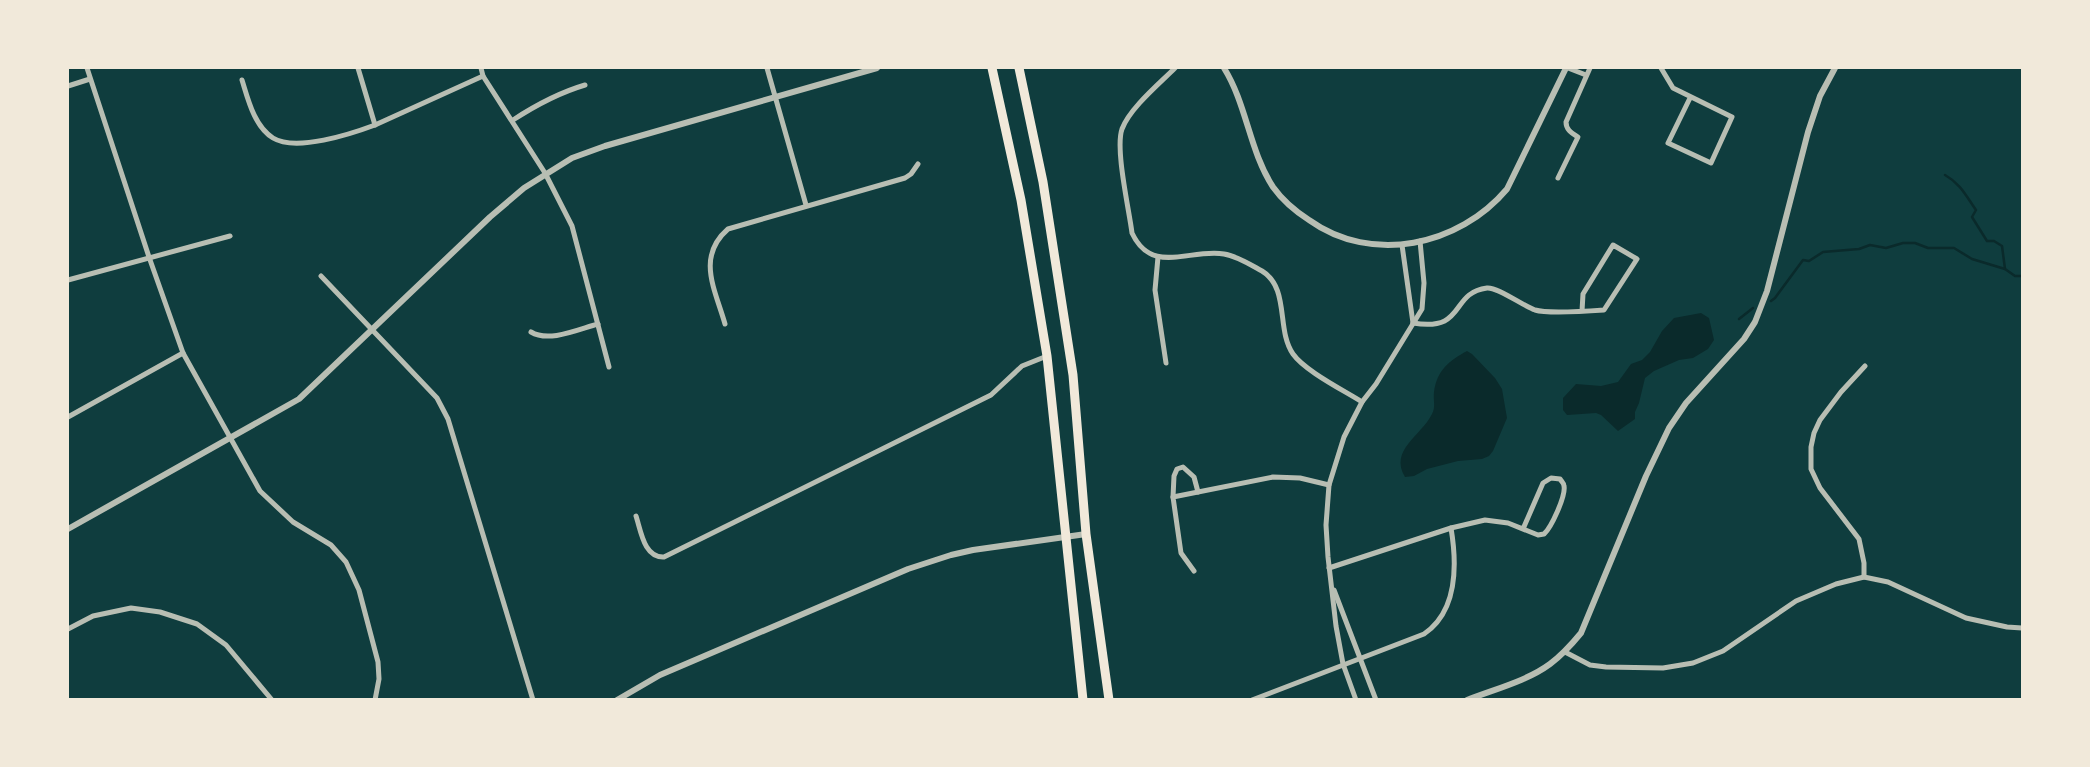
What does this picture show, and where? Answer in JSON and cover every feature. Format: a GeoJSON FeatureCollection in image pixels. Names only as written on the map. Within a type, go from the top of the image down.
{"type":"FeatureCollection","features":[{"type":"Feature","properties":{"kind":"main road"},"geometry":{"type":"LineString","coordinates":[[992,68],[1021,200],[1047,356],[1083,700]]}},
{"type":"Feature","properties":{"kind":"main road"},"geometry":{"type":"LineString","coordinates":[[1018,68],[1043,182],[1073,375],[1086,534],[1109,700]]}},
{"type":"Feature","properties":{"kind":"street"},"geometry":{"type":"LineString","coordinates":[[87,68],[149,257],[183,353],[260,491],[269,502],[293,522],[331,545],[346,562],[359,590],[378,662],[379,679],[375,700]]}},
{"type":"Feature","properties":{"kind":"street"},"geometry":{"type":"LineString","coordinates":[[358,68],[375,125]]}},
{"type":"Feature","properties":{"kind":"street"},"geometry":{"type":"LineString","coordinates":[[481,68],[483,76],[513,120],[545,173],[572,226],[609,367]]}},
{"type":"Feature","properties":{"kind":"street"},"geometry":{"type":"LineString","coordinates":[[767,68],[806,205]]}},
{"type":"Feature","properties":{"kind":"street"},"geometry":{"type":"LineString","coordinates":[[68,529],[299,399],[490,217],[545,173],[572,158],[604,146],[877,68]]}},
{"type":"Feature","properties":{"kind":"street"},"geometry":{"type":"LineString","coordinates":[[1175,68],[1130,116],[1120,136],[1120,150],[1132,233],[1141,247],[1158,257],[1176,258],[1209,253],[1223,254],[1236,258],[1268,275],[1277,287],[1287,341],[1293,354],[1303,364],[1362,402]]}},
{"type":"Feature","properties":{"kind":"street"},"geometry":{"type":"LineString","coordinates":[[1224,68],[1239,97],[1263,171],[1274,189],[1290,207],[1322,230],[1344,238],[1368,244],[1402,245],[1440,236],[1486,212],[1507,189],[1567,68],[1586,75]]}},
{"type":"Feature","properties":{"kind":"street"},"geometry":{"type":"LineString","coordinates":[[1558,178],[1578,137],[1569,131],[1566,122],[1590,68]]}},
{"type":"Feature","properties":{"kind":"street"},"geometry":{"type":"LineString","coordinates":[[1662,68],[1673,88],[1732,117],[1711,163],[1668,143],[1690,98]]}},
{"type":"Feature","properties":{"kind":"street"},"geometry":{"type":"LineString","coordinates":[[1467,700],[1522,679],[1550,665],[1565,652],[1581,633],[1646,476],[1669,428],[1686,404],[1756,322],[1767,290],[1808,132],[1820,96],[1835,68]]}},
{"type":"Feature","properties":{"kind":"street"},"geometry":{"type":"LineString","coordinates":[[242,80],[250,105],[262,127],[272,138],[301,144],[360,131],[483,76]]}},
{"type":"Feature","properties":{"kind":"street"},"geometry":{"type":"LineString","coordinates":[[68,86],[90,79]]}},
{"type":"Feature","properties":{"kind":"street"},"geometry":{"type":"LineString","coordinates":[[513,120],[540,102],[563,91],[585,85]]}},
{"type":"Feature","properties":{"kind":"street"},"geometry":{"type":"LineString","coordinates":[[725,324],[709,266],[712,249],[718,238],[728,229],[905,178],[911,174],[918,164]]}},
{"type":"Feature","properties":{"kind":"street"},"geometry":{"type":"LineString","coordinates":[[68,280],[230,236]]}},
{"type":"Feature","properties":{"kind":"street"},"geometry":{"type":"LineString","coordinates":[[1356,700],[1343,664],[1336,626],[1326,525],[1329,485],[1344,437],[1362,402],[1376,384],[1422,309],[1424,282],[1420,241]]}},
{"type":"Feature","properties":{"kind":"street"},"geometry":{"type":"LineString","coordinates":[[1402,245],[1413,323]]}},
{"type":"Feature","properties":{"kind":"street"},"geometry":{"type":"LineString","coordinates":[[1413,323],[1429,326],[1450,320],[1465,299],[1476,290],[1490,288],[1537,310],[1582,311],[1604,310],[1637,259],[1612,245],[1583,294],[1582,311]]}},
{"type":"Feature","properties":{"kind":"street"},"geometry":{"type":"LineString","coordinates":[[1158,257],[1155,290],[1166,363]]}},
{"type":"Feature","properties":{"kind":"street"},"geometry":{"type":"LineString","coordinates":[[321,276],[443,406],[533,700]]}},
{"type":"Feature","properties":{"kind":"street"},"geometry":{"type":"LineString","coordinates":[[531,332],[538,336],[548,337],[598,324]]}},
{"type":"Feature","properties":{"kind":"street"},"geometry":{"type":"LineString","coordinates":[[68,416],[183,353]]}},
{"type":"Feature","properties":{"kind":"street"},"geometry":{"type":"LineString","coordinates":[[636,516],[650,553],[656,557],[664,556],[991,395],[1022,366],[1047,356]]}},
{"type":"Feature","properties":{"kind":"street"},"geometry":{"type":"LineString","coordinates":[[1864,577],[1864,563],[1859,539],[1820,488],[1811,469],[1811,462],[1814,433],[1820,420],[1841,392],[1865,366]]}},
{"type":"Feature","properties":{"kind":"street"},"geometry":{"type":"LineString","coordinates":[[1194,571],[1181,553],[1173,497],[1174,476],[1178,469],[1183,467],[1194,477],[1198,492]]}},
{"type":"Feature","properties":{"kind":"street"},"geometry":{"type":"LineString","coordinates":[[1173,497],[1273,477],[1300,478],[1329,485]]}},
{"type":"Feature","properties":{"kind":"street"},"geometry":{"type":"LineString","coordinates":[[1329,568],[1451,528],[1485,520],[1508,523],[1523,529],[1541,535],[1548,531],[1564,493],[1564,486],[1560,479],[1551,478],[1542,483],[1523,529]]}},
{"type":"Feature","properties":{"kind":"street"},"geometry":{"type":"LineString","coordinates":[[1252,700],[1424,634],[1434,627],[1440,620],[1448,600],[1456,570],[1456,555],[1451,528]]}},
{"type":"Feature","properties":{"kind":"street"},"geometry":{"type":"LineString","coordinates":[[616,700],[660,675],[908,569],[966,552],[1086,534]]}},
{"type":"Feature","properties":{"kind":"street"},"geometry":{"type":"LineString","coordinates":[[1565,652],[1590,665],[1606,667],[1663,668],[1693,663],[1723,652],[1796,600],[1836,584],[1864,577],[1888,582],[1966,618],[2007,627],[2022,628]]}},
{"type":"Feature","properties":{"kind":"street"},"geometry":{"type":"LineString","coordinates":[[1332,585],[1376,700]]}},
{"type":"Feature","properties":{"kind":"street"},"geometry":{"type":"LineString","coordinates":[[68,629],[93,616],[131,608],[160,612],[197,624],[226,644],[272,700]]}},
{"type":"Feature","properties":{"kind":"water"},"geometry":{"type":"Polygon","coordinates":[[[1701,313],[1709,318],[1714,340],[1708,349],[1693,358],[1679,360],[1654,371],[1645,378],[1635,412],[1635,419],[1618,431],[1601,415],[1596,413],[1567,415],[1563,410],[1563,398],[1576,384],[1601,386],[1618,382],[1631,364],[1642,360],[1650,352],[1662,331],[1674,318],[1701,313]]]}},
{"type":"Feature","properties":{"kind":"water"},"geometry":{"type":"Polygon","coordinates":[[[1467,351],[1495,378],[1502,389],[1507,418],[1493,451],[1489,456],[1482,459],[1458,461],[1427,469],[1414,476],[1405,477],[1401,467],[1401,459],[1408,444],[1432,414],[1434,392],[1438,378],[1449,363],[1467,351]]]}},
{"type":"Feature","properties":{"kind":"waterway"},"geometry":{"type":"LineString","coordinates":[[1945,175],[1959,186],[1976,210],[1972,217],[1987,241],[1994,241],[2002,246],[2005,269]]}},
{"type":"Feature","properties":{"kind":"waterway"},"geometry":{"type":"LineString","coordinates":[[1771,301],[1803,260],[1809,261],[1823,252],[1859,249],[1870,245],[1886,248],[1903,243],[1915,243],[1928,248],[1954,248],[1972,259],[2005,269],[2015,276],[2022,276]]}},
{"type":"Feature","properties":{"kind":"waterway"},"geometry":{"type":"LineString","coordinates":[[1739,319],[1753,308]]}}]}
